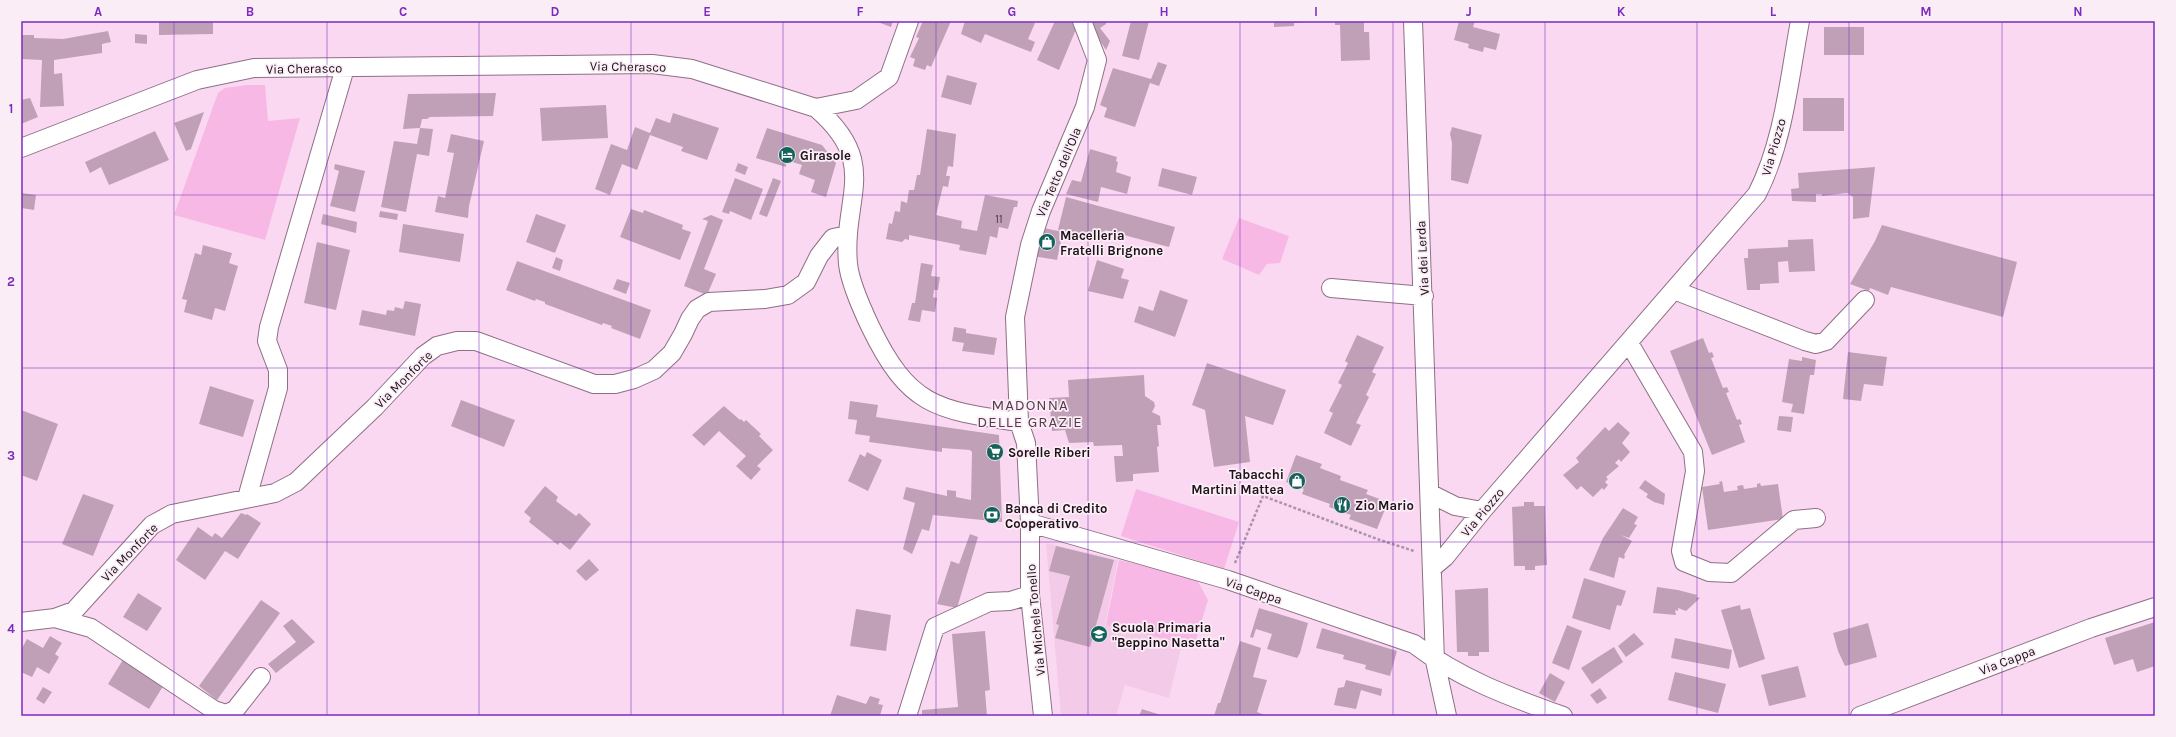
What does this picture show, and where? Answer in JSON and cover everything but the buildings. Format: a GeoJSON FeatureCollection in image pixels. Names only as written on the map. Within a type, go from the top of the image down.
{"type":"FeatureCollection","features":[{"type":"Feature","properties":{"kind":"street"},"geometry":{"type":"LineString","coordinates":[[816,108],[856,100],[889,77],[909,21]]}},
{"type":"Feature","properties":{"kind":"street","name":"Via Tetto dell'Ola"},"geometry":{"type":"LineString","coordinates":[[1019,422],[1015,317],[1024,271],[1040,211],[1085,107],[1097,60],[1082,21]]}},
{"type":"Feature","properties":{"kind":"street","name":"Via dei Lerda"},"geometry":{"type":"LineString","coordinates":[[1413,21],[1431,494],[1432,562]]}},
{"type":"Feature","properties":{"kind":"street","name":"Via Piozzo"},"geometry":{"type":"LineString","coordinates":[[1432,562],[1445,557],[1482,511],[1757,194],[1767,174],[1778,137],[1800,21]]}},
{"type":"Feature","properties":{"kind":"street","name":"Via Cherasco"},"geometry":{"type":"LineString","coordinates":[[21,148],[197,80],[254,68],[652,64],[692,69],[816,108],[831,122],[843,137],[853,159],[855,184],[848,235],[848,265],[862,308],[883,352],[899,377],[917,395],[939,406],[970,415],[1019,422]]}},
{"type":"Feature","properties":{"kind":"street"},"geometry":{"type":"LineString","coordinates":[[247,498],[278,388],[278,370],[267,341],[269,327],[345,68]]}},
{"type":"Feature","properties":{"kind":"street","name":"Via Monforte"},"geometry":{"type":"LineString","coordinates":[[21,622],[55,618],[74,611],[152,525],[172,514],[275,493],[296,482],[376,407],[423,356],[436,346],[457,341],[476,341],[594,384],[615,384],[634,379],[654,370],[672,353],[690,318],[697,309],[709,302],[765,299],[788,295],[806,282],[819,256],[833,238],[848,235]]}},
{"type":"Feature","properties":{"kind":"street"},"geometry":{"type":"LineString","coordinates":[[1331,288],[1424,296]]}},
{"type":"Feature","properties":{"kind":"street"},"geometry":{"type":"LineString","coordinates":[[1674,290],[1804,341],[1816,344],[1826,341],[1865,300]]}},
{"type":"Feature","properties":{"kind":"street"},"geometry":{"type":"LineString","coordinates":[[1629,343],[1693,452],[1695,471],[1681,551],[1684,562],[1709,572],[1731,573],[1794,520],[1816,518]]}},
{"type":"Feature","properties":{"kind":"street"},"geometry":{"type":"LineString","coordinates":[[1019,422],[1026,443],[1030,523]]}},
{"type":"Feature","properties":{"kind":"street"},"geometry":{"type":"LineString","coordinates":[[1431,494],[1455,506],[1482,511]]}},
{"type":"Feature","properties":{"kind":"street","name":"Via Cappa"},"geometry":{"type":"LineString","coordinates":[[1030,523],[1228,580],[1414,644],[1435,660],[1491,690],[1563,716]]}},
{"type":"Feature","properties":{"kind":"street","name":"Via Michele Tonello"},"geometry":{"type":"LineString","coordinates":[[1030,523],[1030,595],[1043,716]]}},
{"type":"Feature","properties":{"kind":"street"},"geometry":{"type":"LineString","coordinates":[[1432,562],[1435,660],[1447,716]]}},
{"type":"Feature","properties":{"kind":"street"},"geometry":{"type":"LineString","coordinates":[[907,716],[935,627],[989,602],[1010,601],[1030,595]]}},
{"type":"Feature","properties":{"kind":"street","name":"Via Cappa"},"geometry":{"type":"LineString","coordinates":[[1860,716],[2091,628],[2155,607]]}},
{"type":"Feature","properties":{"kind":"street","name":"Via Monforte"},"geometry":{"type":"LineString","coordinates":[[55,618],[91,628],[214,710],[226,714],[235,710],[261,676]]}},
{"type":"Feature","properties":{"kind":"path"},"geometry":{"type":"LineString","coordinates":[[1228,580],[1263,496],[1380,540],[1432,562]]}},
{"type":"Feature","properties":{"kind":"shaded area"},"geometry":{"type":"Polygon","coordinates":[[[247,85],[265,85],[268,121],[300,118],[265,240],[174,215],[218,93],[225,88],[247,85]]]}},
{"type":"Feature","properties":{"kind":"shaded area"},"geometry":{"type":"Polygon","coordinates":[[[1239,218],[1289,236],[1280,263],[1267,264],[1259,275],[1222,259],[1239,218]]]}},
{"type":"Feature","properties":{"kind":"shaded area"},"geometry":{"type":"Polygon","coordinates":[[[1136,489],[1239,522],[1224,569],[1121,536],[1136,489]]]}},
{"type":"Feature","properties":{"kind":"shaded area","name":"Scuola Primaria \"Beppino Nasetta\""},"geometry":{"type":"Polygon","coordinates":[[[1046,543],[1118,560],[1105,625],[1182,644],[1169,698],[1125,685],[1116,716],[1061,716],[1046,543]]]}},
{"type":"Feature","properties":{"kind":"shaded area"},"geometry":{"type":"Polygon","coordinates":[[[1119,560],[1196,578],[1208,600],[1194,646],[1106,625],[1119,560]]]}},
{"type":"Feature","properties":{"kind":"place","name":"Girasole"},"geometry":{"type":"Point","coordinates":[787,155]}},
{"type":"Feature","properties":{"kind":"place","name":"Macelleria Fratelli Brignone"},"geometry":{"type":"Point","coordinates":[1047,242]}},
{"type":"Feature","properties":{"kind":"place","name":"Sorelle Riberi"},"geometry":{"type":"Point","coordinates":[995,452]}},
{"type":"Feature","properties":{"kind":"place","name":"Tabacchi Martini Mattea"},"geometry":{"type":"Point","coordinates":[1297,481]}},
{"type":"Feature","properties":{"kind":"place","name":"Zio Mario"},"geometry":{"type":"Point","coordinates":[1342,505]}},
{"type":"Feature","properties":{"kind":"place","name":"Banca di Credito Cooperativo"},"geometry":{"type":"Point","coordinates":[992,515]}},
{"type":"Feature","properties":{"kind":"place","name":"Scuola Primaria \"Beppino Nasetta\""},"geometry":{"type":"Point","coordinates":[1099,634]}},
{"type":"Feature","properties":{"kind":"district","name":"MADONNA DELLE GRAZIE"},"geometry":{"type":"Point","coordinates":[1030,414]}}]}
